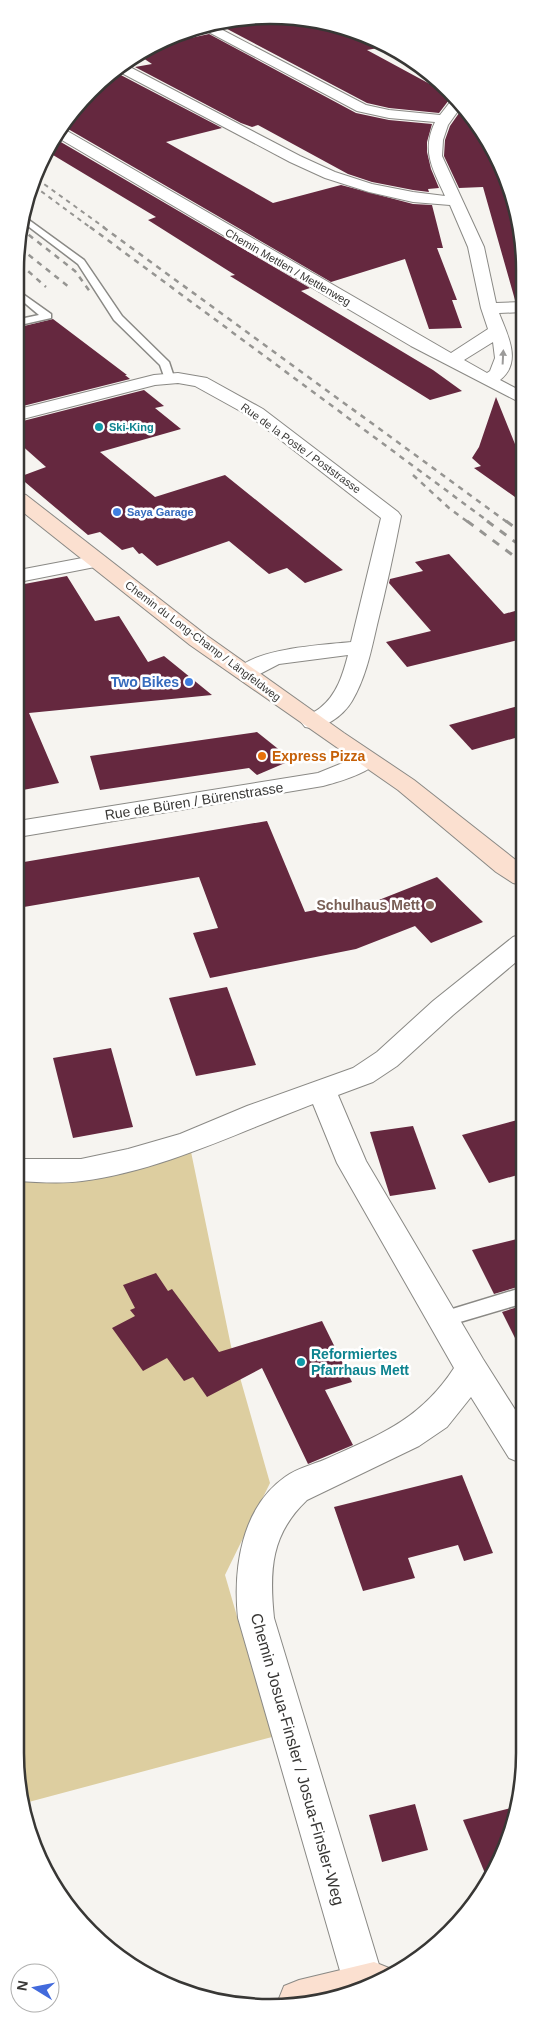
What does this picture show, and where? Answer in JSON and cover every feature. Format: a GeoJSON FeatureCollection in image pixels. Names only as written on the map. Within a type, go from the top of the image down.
{"type":"FeatureCollection","features":[{"type":"Feature","properties":{"kind":"main road","name":"Chemin du Long-Champ / Längfeldweg"},"geometry":{"type":"LineString","coordinates":[[24,503],[198,640],[246,672],[312,722],[367,760]]}},
{"type":"Feature","properties":{"kind":"main road"},"geometry":{"type":"LineString","coordinates":[[367,760],[406,785],[516,873]]}},
{"type":"Feature","properties":{"kind":"street"},"geometry":{"type":"LineString","coordinates":[[214,30],[362,108],[389,114],[443,119]]}},
{"type":"Feature","properties":{"kind":"street"},"geometry":{"type":"LineString","coordinates":[[126,71],[295,159],[330,175],[378,190],[413,197],[454,201]]}},
{"type":"Feature","properties":{"kind":"street"},"geometry":{"type":"LineString","coordinates":[[454,106],[443,119],[435,142],[435,156],[476,247],[489,308],[503,346],[504,358],[501,370],[488,379]]}},
{"type":"Feature","properties":{"kind":"street","name":"Chemin Mettlen / Mettlenweg"},"geometry":{"type":"LineString","coordinates":[[64,135],[378,319],[516,395]]}},
{"type":"Feature","properties":{"kind":"street"},"geometry":{"type":"LineString","coordinates":[[489,308],[516,307]]}},
{"type":"Feature","properties":{"kind":"street"},"geometry":{"type":"LineString","coordinates":[[452,360],[485,341],[497,330]]}},
{"type":"Feature","properties":{"kind":"street","name":"Rue de la Poste / Poststrasse"},"geometry":{"type":"LineString","coordinates":[[24,414],[168,378],[201,382],[244,405],[383,508],[391,516],[380,570],[354,674],[341,700],[329,712],[312,722]]}},
{"type":"Feature","properties":{"kind":"street"},"geometry":{"type":"LineString","coordinates":[[24,575],[98,561]]}},
{"type":"Feature","properties":{"kind":"street"},"geometry":{"type":"LineString","coordinates":[[246,672],[274,658],[360,647]]}},
{"type":"Feature","properties":{"kind":"street","name":"Rue de Büren / Bürenstrasse"},"geometry":{"type":"LineString","coordinates":[[24,828],[323,779],[367,760]]}},
{"type":"Feature","properties":{"kind":"street"},"geometry":{"type":"LineString","coordinates":[[24,1170],[81,1170],[128,1160],[190,1142],[322,1090],[342,1084],[376,1068],[472,983],[516,948]]}},
{"type":"Feature","properties":{"kind":"street"},"geometry":{"type":"LineString","coordinates":[[322,1090],[352,1163],[471,1369],[516,1440]]}},
{"type":"Feature","properties":{"kind":"street","name":"Chemin Josua-Finsler / Josua-Finsler-Weg"},"geometry":{"type":"LineString","coordinates":[[368,1979],[256,1618],[253,1600],[257,1560],[265,1528],[274,1512],[290,1494],[297,1488],[371,1455],[429,1422],[442,1410],[471,1369]]}},
{"type":"Feature","properties":{"kind":"lane"},"geometry":{"type":"LineString","coordinates":[[28,222],[81,262],[118,318],[164,364],[168,378]]}},
{"type":"Feature","properties":{"kind":"lane"},"geometry":{"type":"LineString","coordinates":[[24,297],[47,316],[24,321]]}},
{"type":"Feature","properties":{"kind":"lane"},"geometry":{"type":"LineString","coordinates":[[443,1319],[516,1297]]}},
{"type":"Feature","properties":{"kind":"shaded area"},"geometry":{"type":"Polygon","coordinates":[[[189,1142],[231,1346],[270,1483],[225,1575],[272,1737],[28,1802],[24,1769],[24,1170],[35,1171],[189,1142]]]}},
{"type":"Feature","properties":{"kind":"building"},"geometry":{"type":"Polygon","coordinates":[[[254,24],[286,24],[334,32],[377,48],[367,50],[432,85],[448,101],[439,113],[389,108],[367,103],[225,28],[254,24]]]}},
{"type":"Feature","properties":{"kind":"building"},"geometry":{"type":"Polygon","coordinates":[[[209,34],[356,113],[389,120],[432,124],[427,142],[427,152],[431,169],[439,188],[428,189],[429,192],[413,190],[372,182],[348,174],[258,125],[252,127],[241,123],[135,67],[152,64],[144,59],[183,40],[209,34]]]}},
{"type":"Feature","properties":{"kind":"building"},"geometry":{"type":"Polygon","coordinates":[[[120,75],[222,128],[166,142],[273,203],[341,185],[413,204],[432,205],[443,248],[437,248],[457,300],[452,300],[462,328],[429,329],[405,259],[331,282],[68,129],[96,96],[120,75]]]}},
{"type":"Feature","properties":{"kind":"building"},"geometry":{"type":"Polygon","coordinates":[[[459,113],[475,133],[498,176],[512,222],[516,254],[516,300],[483,187],[459,188],[444,156],[445,140],[450,126],[459,113]]]}},
{"type":"Feature","properties":{"kind":"building"},"geometry":{"type":"Polygon","coordinates":[[[60,142],[310,288],[301,291],[433,370],[462,391],[430,400],[230,276],[235,275],[148,220],[156,217],[53,155],[60,142]]]}},
{"type":"Feature","properties":{"kind":"building"},"geometry":{"type":"Polygon","coordinates":[[[53,319],[130,379],[24,406],[24,326],[53,319]]]}},
{"type":"Feature","properties":{"kind":"building"},"geometry":{"type":"Polygon","coordinates":[[[144,390],[164,406],[155,408],[181,429],[100,452],[155,497],[225,475],[343,570],[305,583],[287,568],[269,574],[229,541],[157,566],[142,553],[139,554],[133,547],[122,550],[100,532],[88,535],[24,481],[24,475],[46,467],[24,447],[24,421],[144,390]]]}},
{"type":"Feature","properties":{"kind":"building"},"geometry":{"type":"Polygon","coordinates":[[[496,397],[516,447],[516,498],[474,468],[481,466],[472,458],[479,447],[496,397]]]}},
{"type":"Feature","properties":{"kind":"building"},"geometry":{"type":"Polygon","coordinates":[[[449,554],[504,614],[516,611],[516,640],[407,667],[386,642],[431,631],[389,583],[390,579],[423,571],[415,562],[449,554]]]}},
{"type":"Feature","properties":{"kind":"building"},"geometry":{"type":"Polygon","coordinates":[[[67,576],[95,621],[119,616],[148,662],[164,656],[212,695],[29,713],[59,783],[24,790],[24,584],[67,576]]]}},
{"type":"Feature","properties":{"kind":"building"},"geometry":{"type":"Polygon","coordinates":[[[516,707],[516,738],[472,750],[449,725],[516,707]]]}},
{"type":"Feature","properties":{"kind":"building"},"geometry":{"type":"Polygon","coordinates":[[[257,732],[292,760],[257,775],[249,768],[100,790],[90,756],[257,732]]]}},
{"type":"Feature","properties":{"kind":"building"},"geometry":{"type":"Polygon","coordinates":[[[267,821],[305,912],[347,904],[351,911],[437,877],[483,922],[431,943],[415,926],[356,949],[210,978],[193,933],[218,928],[199,877],[24,907],[24,862],[267,821]]]}},
{"type":"Feature","properties":{"kind":"building"},"geometry":{"type":"Polygon","coordinates":[[[227,987],[256,1065],[196,1076],[169,998],[227,987]]]}},
{"type":"Feature","properties":{"kind":"building"},"geometry":{"type":"Polygon","coordinates":[[[111,1048],[133,1127],[73,1138],[53,1058],[111,1048]]]}},
{"type":"Feature","properties":{"kind":"building"},"geometry":{"type":"Polygon","coordinates":[[[516,1120],[516,1175],[489,1183],[462,1135],[516,1120]]]}},
{"type":"Feature","properties":{"kind":"building"},"geometry":{"type":"Polygon","coordinates":[[[413,1126],[436,1189],[390,1196],[370,1132],[413,1126]]]}},
{"type":"Feature","properties":{"kind":"building"},"geometry":{"type":"Polygon","coordinates":[[[516,1239],[516,1287],[494,1294],[472,1250],[516,1239]]]}},
{"type":"Feature","properties":{"kind":"building"},"geometry":{"type":"Polygon","coordinates":[[[156,1273],[168,1291],[172,1289],[219,1352],[322,1321],[352,1382],[325,1390],[353,1445],[308,1464],[262,1368],[207,1397],[193,1377],[184,1381],[167,1358],[143,1371],[112,1328],[135,1316],[130,1310],[135,1308],[123,1285],[156,1273]]]}},
{"type":"Feature","properties":{"kind":"building"},"geometry":{"type":"Polygon","coordinates":[[[516,1308],[516,1340],[502,1312],[516,1308]]]}},
{"type":"Feature","properties":{"kind":"building"},"geometry":{"type":"Polygon","coordinates":[[[462,1475],[493,1553],[464,1561],[458,1545],[408,1558],[415,1578],[363,1591],[334,1507],[462,1475]]]}},
{"type":"Feature","properties":{"kind":"building"},"geometry":{"type":"Polygon","coordinates":[[[415,1804],[428,1850],[382,1862],[369,1815],[415,1804]]]}},
{"type":"Feature","properties":{"kind":"building"},"geometry":{"type":"Polygon","coordinates":[[[510,1808],[498,1847],[485,1873],[463,1820],[510,1808]]]}},
{"type":"Feature","properties":{"kind":"railway"},"geometry":{"type":"LineString","coordinates":[[40,181],[105,228]]}},
{"type":"Feature","properties":{"kind":"railway"},"geometry":{"type":"LineString","coordinates":[[38,189],[91,228]]}},
{"type":"Feature","properties":{"kind":"railway"},"geometry":{"type":"LineString","coordinates":[[90,227],[489,522]]}},
{"type":"Feature","properties":{"kind":"railway"},"geometry":{"type":"LineString","coordinates":[[103,227],[507,522]]}},
{"type":"Feature","properties":{"kind":"railway"},"geometry":{"type":"LineString","coordinates":[[27,233],[75,271],[91,293]]}},
{"type":"Feature","properties":{"kind":"railway"},"geometry":{"type":"LineString","coordinates":[[24,251],[69,287]]}},
{"type":"Feature","properties":{"kind":"railway"},"geometry":{"type":"LineString","coordinates":[[24,268],[46,287]]}},
{"type":"Feature","properties":{"kind":"railway"},"geometry":{"type":"LineString","coordinates":[[413,475],[449,508],[468,522]]}},
{"type":"Feature","properties":{"kind":"railway"},"geometry":{"type":"LineString","coordinates":[[467,521],[516,558]]}},
{"type":"Feature","properties":{"kind":"railway"},"geometry":{"type":"LineString","coordinates":[[487,521],[516,543]]}},
{"type":"Feature","properties":{"kind":"railway"},"geometry":{"type":"LineString","coordinates":[[506,521],[516,528]]}},
{"type":"Feature","properties":{"kind":"place","name":"Ski-King"},"geometry":{"type":"Point","coordinates":[99,427]}},
{"type":"Feature","properties":{"kind":"place","name":"Saya Garage"},"geometry":{"type":"Point","coordinates":[117,512]}},
{"type":"Feature","properties":{"kind":"place","name":"Two Bikes"},"geometry":{"type":"Point","coordinates":[189,682]}},
{"type":"Feature","properties":{"kind":"place","name":"Express Pizza"},"geometry":{"type":"Point","coordinates":[262,756]}},
{"type":"Feature","properties":{"kind":"place","name":"Schulhaus Mett"},"geometry":{"type":"Point","coordinates":[430,905]}},
{"type":"Feature","properties":{"kind":"place","name":"Reformiertes Pfarrhaus Mett"},"geometry":{"type":"Point","coordinates":[301,1362]}}]}
